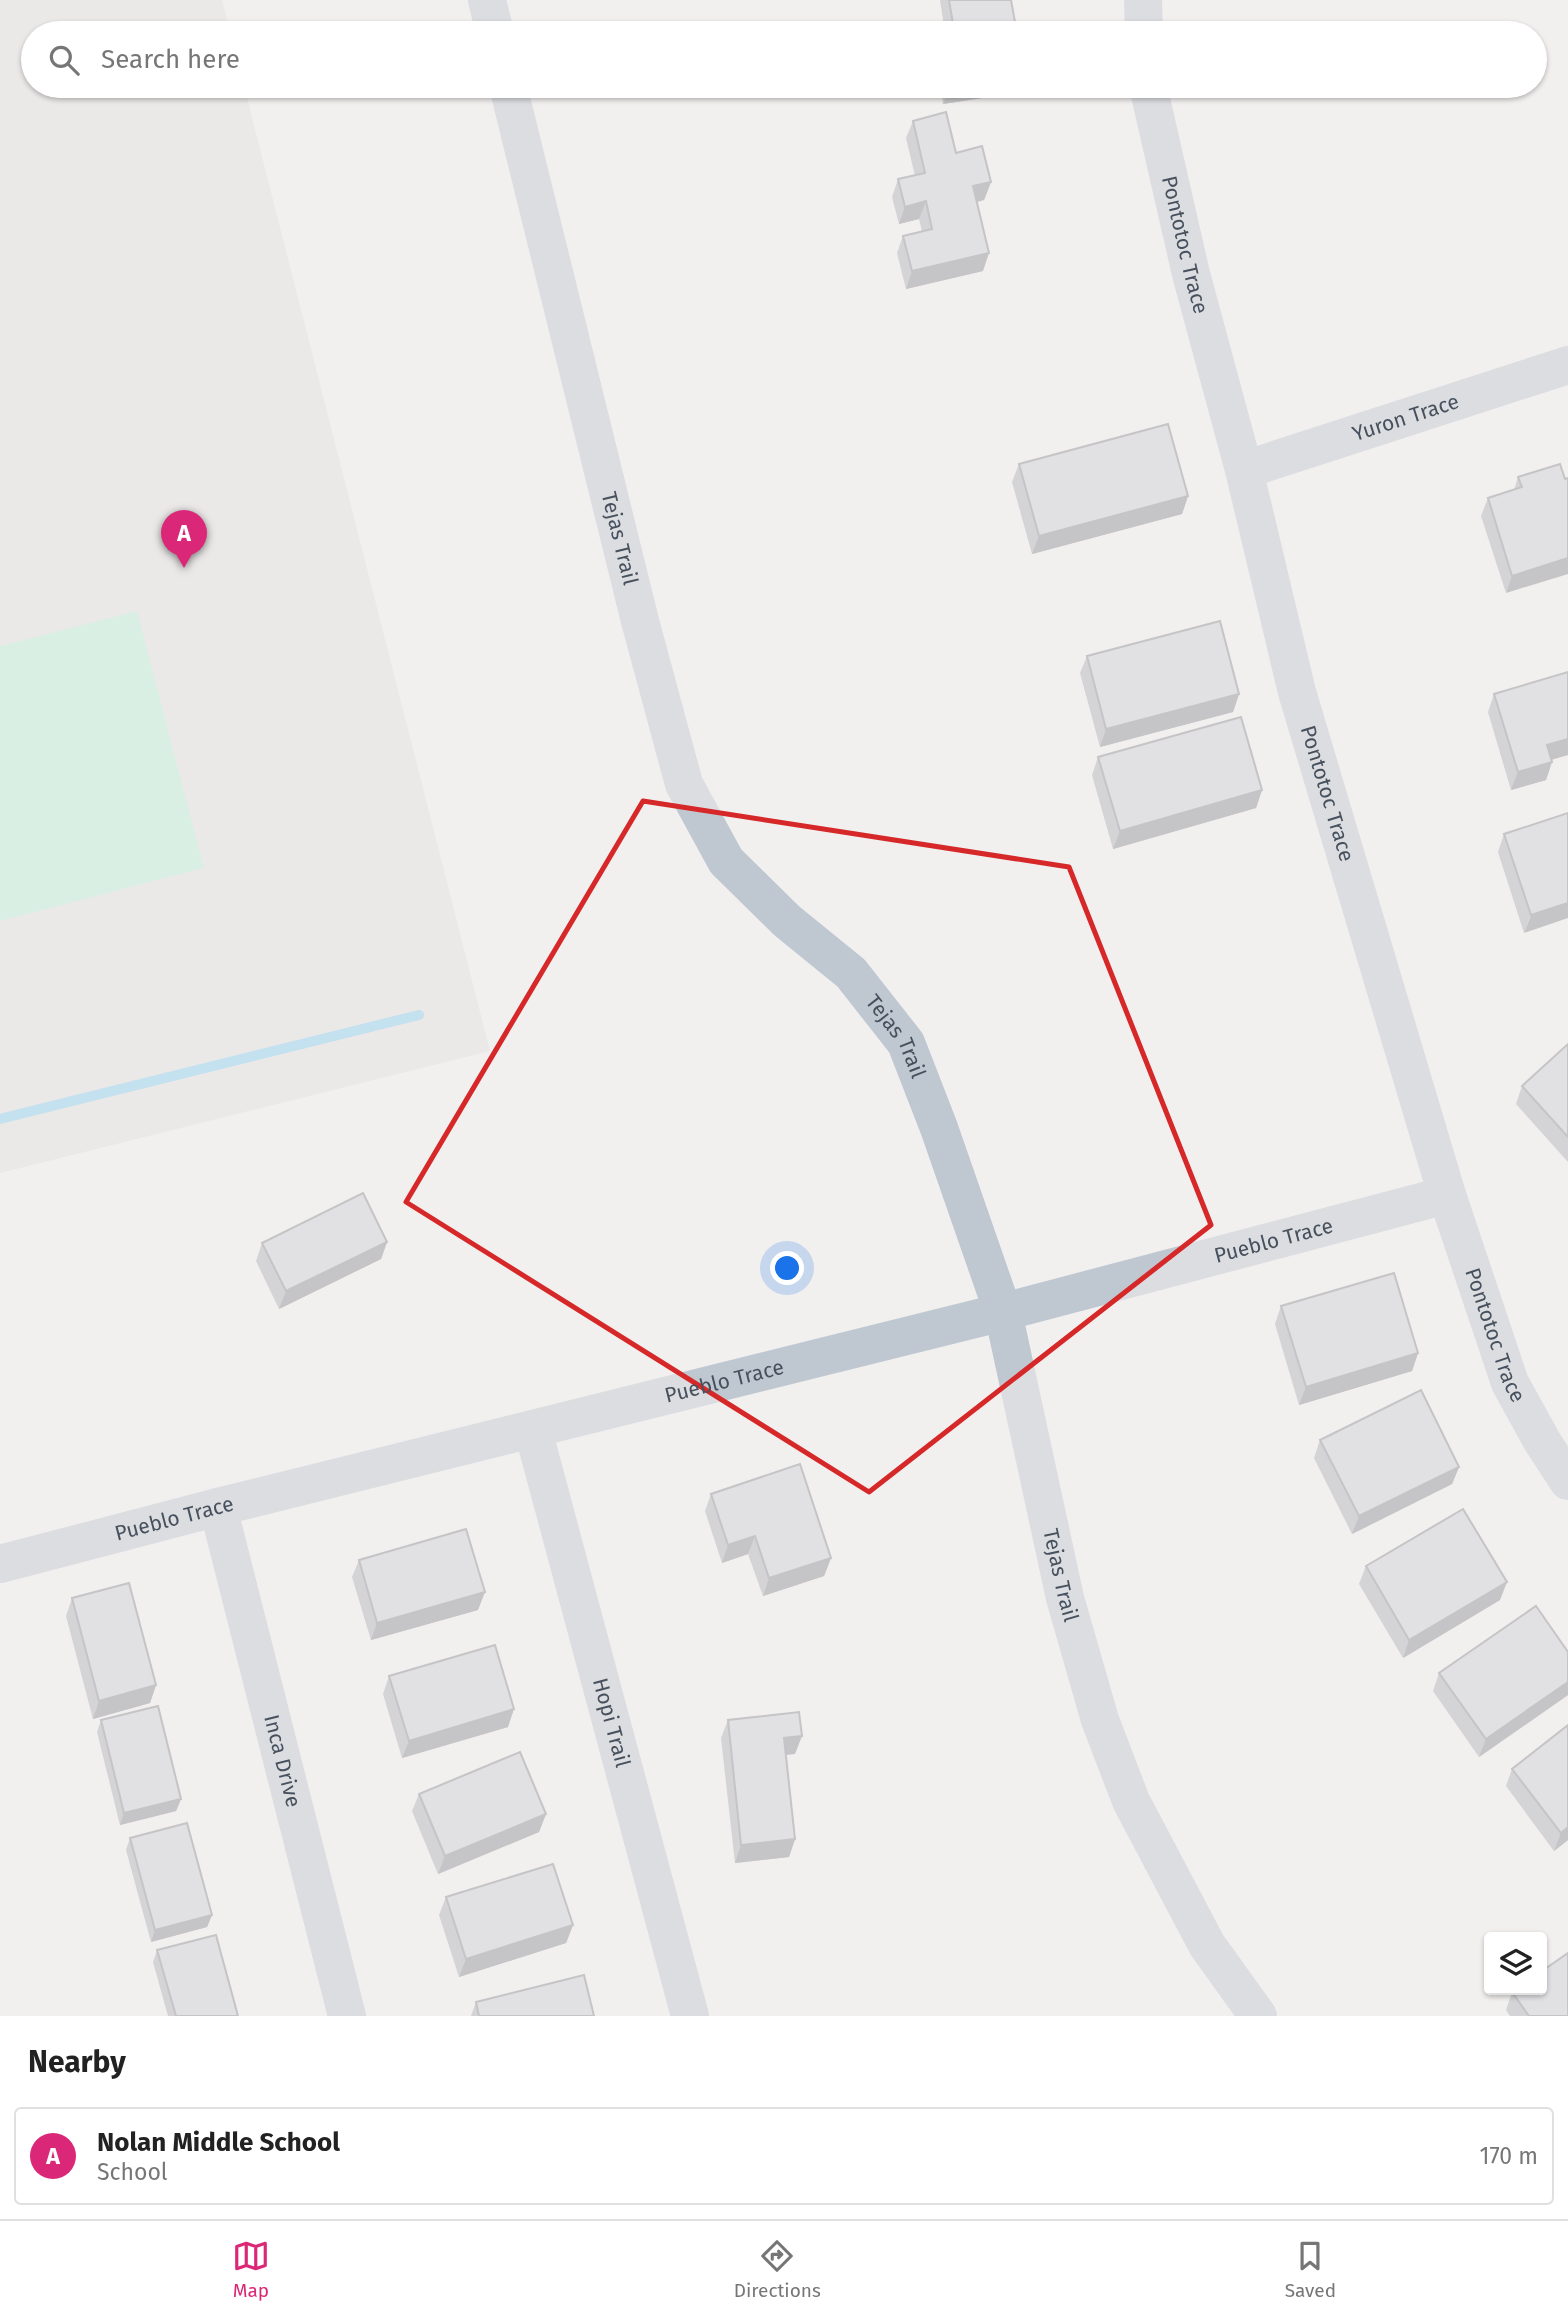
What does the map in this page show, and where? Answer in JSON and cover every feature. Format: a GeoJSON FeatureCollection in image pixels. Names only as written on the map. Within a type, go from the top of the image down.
{"type":"FeatureCollection","features":[{"type":"Feature","properties":{"kind":"street"},"geometry":{"type":"LineString","coordinates":[[487,0],[492,21]]}},
{"type":"Feature","properties":{"kind":"street"},"geometry":{"type":"LineString","coordinates":[[1143,0],[1144,21]]}},
{"type":"Feature","properties":{"kind":"street","name":"Tejas Trail"},"geometry":{"type":"LineString","coordinates":[[511,98],[640,621],[684,784],[726,861],[787,921],[851,973],[906,1043],[939,1128],[1003,1311],[1065,1598],[1100,1720],[1131,1801],[1207,1945],[1258,2016]]}},
{"type":"Feature","properties":{"kind":"street","name":"Pontotoc Trace"},"geometry":{"type":"LineString","coordinates":[[1151,98],[1191,274],[1244,470],[1297,692],[1447,1195],[1510,1383],[1568,1481]]}},
{"type":"Feature","properties":{"kind":"street","name":"Yuron Trace"},"geometry":{"type":"LineString","coordinates":[[1244,470],[1568,365]]}},
{"type":"Feature","properties":{"kind":"street","name":"Pueblo Trace"},"geometry":{"type":"LineString","coordinates":[[0,1564],[1003,1311],[1447,1195]]}},
{"type":"Feature","properties":{"kind":"street","name":"Hopi Trail"},"geometry":{"type":"LineString","coordinates":[[533,1430],[690,2016]]}},
{"type":"Feature","properties":{"kind":"street","name":"Inca Drive"},"geometry":{"type":"LineString","coordinates":[[218,1507],[347,2016]]}},
{"type":"Feature","properties":{"kind":"highlighted area"},"geometry":{"type":"Polygon","coordinates":[[[643,801],[1069,867],[1211,1225],[869,1492],[406,1202],[643,801]]]}},
{"type":"Feature","properties":{"kind":"shaded area"},"geometry":{"type":"Polygon","coordinates":[[[0,0],[222,0],[228,21],[21,21],[21,98],[247,98],[490,1051],[0,1173],[0,0]]]}},
{"type":"Feature","properties":{"kind":"green space"},"geometry":{"type":"Polygon","coordinates":[[[137,611],[204,868],[0,921],[0,646],[137,611]]]}},
{"type":"Feature","properties":{"kind":"building"},"geometry":{"type":"Polygon","coordinates":[[[949,0],[1011,0],[1015,21],[952,21],[949,0]]]}},
{"type":"Feature","properties":{"kind":"building"},"geometry":{"type":"Polygon","coordinates":[[[946,112],[956,153],[982,146],[991,182],[973,186],[989,253],[912,271],[903,236],[932,229],[926,201],[905,207],[898,179],[925,173],[913,121],[946,112]]]}},
{"type":"Feature","properties":{"kind":"building"},"geometry":{"type":"Polygon","coordinates":[[[1168,424],[1188,496],[1039,536],[1019,464],[1168,424]]]}},
{"type":"Feature","properties":{"kind":"building"},"geometry":{"type":"Polygon","coordinates":[[[1560,464],[1565,479],[1568,478],[1568,558],[1512,576],[1488,498],[1522,487],[1518,477],[1560,464]]]}},
{"type":"Feature","properties":{"kind":"building"},"geometry":{"type":"Polygon","coordinates":[[[1220,621],[1239,694],[1106,729],[1087,656],[1220,621]]]}},
{"type":"Feature","properties":{"kind":"building"},"geometry":{"type":"Polygon","coordinates":[[[1568,672],[1568,739],[1547,745],[1552,762],[1518,772],[1494,694],[1568,672]]]}},
{"type":"Feature","properties":{"kind":"building"},"geometry":{"type":"Polygon","coordinates":[[[1241,717],[1262,790],[1120,831],[1098,757],[1241,717]]]}},
{"type":"Feature","properties":{"kind":"building"},"geometry":{"type":"Polygon","coordinates":[[[1568,813],[1568,903],[1531,915],[1504,834],[1568,813]]]}},
{"type":"Feature","properties":{"kind":"building"},"geometry":{"type":"Polygon","coordinates":[[[1568,1044],[1568,1137],[1522,1086],[1568,1044]]]}},
{"type":"Feature","properties":{"kind":"building"},"geometry":{"type":"Polygon","coordinates":[[[363,1193],[387,1242],[286,1291],[262,1243],[363,1193]]]}},
{"type":"Feature","properties":{"kind":"building"},"geometry":{"type":"Polygon","coordinates":[[[1394,1273],[1418,1353],[1306,1387],[1281,1306],[1394,1273]]]}},
{"type":"Feature","properties":{"kind":"building"},"geometry":{"type":"Polygon","coordinates":[[[1421,1390],[1459,1467],[1359,1516],[1320,1440],[1421,1390]]]}},
{"type":"Feature","properties":{"kind":"building"},"geometry":{"type":"Polygon","coordinates":[[[800,1464],[831,1558],[769,1578],[755,1536],[728,1545],[711,1494],[800,1464]]]}},
{"type":"Feature","properties":{"kind":"building"},"geometry":{"type":"Polygon","coordinates":[[[1463,1509],[1507,1582],[1409,1640],[1366,1566],[1463,1509]]]}},
{"type":"Feature","properties":{"kind":"building"},"geometry":{"type":"Polygon","coordinates":[[[466,1529],[485,1592],[377,1623],[359,1560],[466,1529]]]}},
{"type":"Feature","properties":{"kind":"building"},"geometry":{"type":"Polygon","coordinates":[[[129,1583],[156,1685],[99,1701],[72,1598],[129,1583]]]}},
{"type":"Feature","properties":{"kind":"building"},"geometry":{"type":"Polygon","coordinates":[[[1536,1606],[1568,1652],[1568,1682],[1486,1739],[1439,1673],[1536,1606]]]}},
{"type":"Feature","properties":{"kind":"building"},"geometry":{"type":"Polygon","coordinates":[[[495,1645],[514,1709],[409,1741],[389,1676],[495,1645]]]}},
{"type":"Feature","properties":{"kind":"building"},"geometry":{"type":"Polygon","coordinates":[[[158,1706],[181,1799],[124,1813],[101,1720],[158,1706]]]}},
{"type":"Feature","properties":{"kind":"building"},"geometry":{"type":"Polygon","coordinates":[[[799,1712],[802,1736],[784,1738],[795,1839],[741,1845],[728,1720],[799,1712]]]}},
{"type":"Feature","properties":{"kind":"building"},"geometry":{"type":"Polygon","coordinates":[[[1568,1725],[1568,1827],[1561,1833],[1512,1769],[1568,1725]]]}},
{"type":"Feature","properties":{"kind":"building"},"geometry":{"type":"Polygon","coordinates":[[[520,1752],[546,1814],[445,1856],[419,1794],[520,1752]]]}},
{"type":"Feature","properties":{"kind":"building"},"geometry":{"type":"Polygon","coordinates":[[[187,1823],[212,1915],[155,1930],[130,1838],[187,1823]]]}},
{"type":"Feature","properties":{"kind":"building"},"geometry":{"type":"Polygon","coordinates":[[[553,1864],[573,1925],[466,1959],[446,1897],[553,1864]]]}},
{"type":"Feature","properties":{"kind":"building"},"geometry":{"type":"Polygon","coordinates":[[[216,1935],[238,2016],[176,2016],[157,1950],[216,1935]]]}},
{"type":"Feature","properties":{"kind":"building"},"geometry":{"type":"Polygon","coordinates":[[[1568,1953],[1568,2016],[1529,2016],[1514,1995],[1547,1995],[1547,1968],[1568,1953]]]}},
{"type":"Feature","properties":{"kind":"building"},"geometry":{"type":"Polygon","coordinates":[[[584,1975],[594,2016],[479,2016],[476,2002],[584,1975]]]}},
{"type":"Feature","properties":{"kind":"waterway"},"geometry":{"type":"LineString","coordinates":[[0,1119],[419,1015]]}},
{"type":"Feature","properties":{"kind":"place","name":"Nolan Middle School"},"geometry":{"type":"Point","coordinates":[184,568]}}]}
